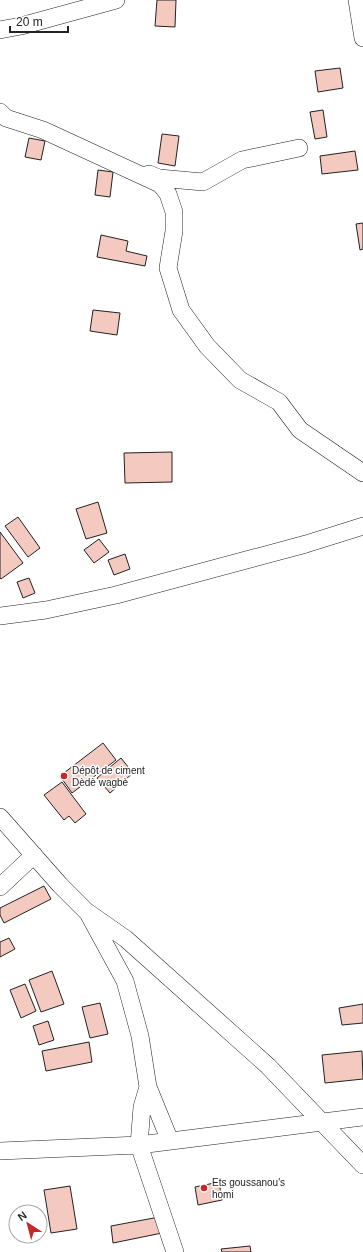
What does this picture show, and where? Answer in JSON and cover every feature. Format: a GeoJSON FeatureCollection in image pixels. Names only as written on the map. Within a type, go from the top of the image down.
{"type":"FeatureCollection","features":[{"type":"Feature","properties":{"kind":"street"},"geometry":{"type":"LineString","coordinates":[[0,30],[21,26],[116,0]]}},
{"type":"Feature","properties":{"kind":"street"},"geometry":{"type":"LineString","coordinates":[[357,0],[363,38]]}},
{"type":"Feature","properties":{"kind":"street"},"geometry":{"type":"LineString","coordinates":[[0,112],[6,118],[42,130],[160,184],[168,194],[174,212],[174,231],[168,268],[181,310],[207,346],[240,380],[279,402],[300,430],[363,473]]}},
{"type":"Feature","properties":{"kind":"street"},"geometry":{"type":"LineString","coordinates":[[104,159],[159,178],[203,182],[242,160],[299,148]]}},
{"type":"Feature","properties":{"kind":"street"},"geometry":{"type":"LineString","coordinates":[[0,616],[46,610],[116,595],[306,544],[363,526]]}},
{"type":"Feature","properties":{"kind":"street"},"geometry":{"type":"LineString","coordinates":[[0,817],[86,911],[126,939],[268,1066],[324,1122],[363,1166]]}},
{"type":"Feature","properties":{"kind":"street"},"geometry":{"type":"LineString","coordinates":[[0,886],[34,855]]}},
{"type":"Feature","properties":{"kind":"street"},"geometry":{"type":"LineString","coordinates":[[86,911],[125,981],[140,1036],[148,1087],[170,1141]]}},
{"type":"Feature","properties":{"kind":"street"},"geometry":{"type":"LineString","coordinates":[[148,1087],[142,1107],[139,1145],[175,1252]]}},
{"type":"Feature","properties":{"kind":"street"},"geometry":{"type":"LineString","coordinates":[[0,1151],[139,1145],[363,1117]]}},
{"type":"Feature","properties":{"kind":"building"},"geometry":{"type":"Polygon","coordinates":[[[157,0],[176,0],[175,27],[155,26],[157,0]]]}},
{"type":"Feature","properties":{"kind":"building"},"geometry":{"type":"Polygon","coordinates":[[[340,68],[343,88],[318,92],[315,71],[340,68]]]}},
{"type":"Feature","properties":{"kind":"building"},"geometry":{"type":"Polygon","coordinates":[[[323,110],[327,137],[315,139],[310,112],[323,110]]]}},
{"type":"Feature","properties":{"kind":"building"},"geometry":{"type":"Polygon","coordinates":[[[162,134],[179,136],[175,166],[158,163],[162,134]]]}},
{"type":"Feature","properties":{"kind":"building"},"geometry":{"type":"Polygon","coordinates":[[[29,138],[45,141],[41,160],[25,157],[29,138]]]}},
{"type":"Feature","properties":{"kind":"building"},"geometry":{"type":"Polygon","coordinates":[[[355,151],[358,170],[322,174],[320,156],[355,151]]]}},
{"type":"Feature","properties":{"kind":"building"},"geometry":{"type":"Polygon","coordinates":[[[98,170],[113,172],[110,197],[95,195],[98,170]]]}},
{"type":"Feature","properties":{"kind":"building"},"geometry":{"type":"Polygon","coordinates":[[[363,223],[363,249],[360,250],[356,224],[363,223]]]}},
{"type":"Feature","properties":{"kind":"building"},"geometry":{"type":"Polygon","coordinates":[[[101,235],[128,241],[126,251],[147,256],[145,266],[97,257],[101,235]]]}},
{"type":"Feature","properties":{"kind":"building"},"geometry":{"type":"Polygon","coordinates":[[[93,310],[120,313],[117,335],[90,331],[93,310]]]}},
{"type":"Feature","properties":{"kind":"building"},"geometry":{"type":"Polygon","coordinates":[[[172,452],[172,482],[125,483],[124,453],[172,452]]]}},
{"type":"Feature","properties":{"kind":"building"},"geometry":{"type":"Polygon","coordinates":[[[98,502],[107,533],[86,539],[76,509],[98,502]]]}},
{"type":"Feature","properties":{"kind":"building"},"geometry":{"type":"Polygon","coordinates":[[[18,517],[40,548],[28,557],[5,526],[18,517]]]}},
{"type":"Feature","properties":{"kind":"building"},"geometry":{"type":"Polygon","coordinates":[[[0,532],[23,563],[1,579],[0,578],[0,532]]]}},
{"type":"Feature","properties":{"kind":"building"},"geometry":{"type":"Polygon","coordinates":[[[99,539],[109,552],[94,563],[84,550],[99,539]]]}},
{"type":"Feature","properties":{"kind":"building"},"geometry":{"type":"Polygon","coordinates":[[[125,554],[130,569],[114,575],[108,560],[125,554]]]}},
{"type":"Feature","properties":{"kind":"building"},"geometry":{"type":"Polygon","coordinates":[[[29,578],[35,593],[23,598],[17,582],[29,578]]]}},
{"type":"Feature","properties":{"kind":"building"},"geometry":{"type":"Polygon","coordinates":[[[103,743],[116,760],[72,793],[60,776],[103,743]]]}},
{"type":"Feature","properties":{"kind":"building"},"geometry":{"type":"Polygon","coordinates":[[[121,758],[133,773],[110,793],[97,778],[121,758]]]}},
{"type":"Feature","properties":{"kind":"building"},"geometry":{"type":"Polygon","coordinates":[[[62,782],[86,814],[75,823],[69,816],[64,820],[44,795],[62,782]]]}},
{"type":"Feature","properties":{"kind":"building"},"geometry":{"type":"Polygon","coordinates":[[[44,886],[51,899],[4,923],[0,915],[0,908],[44,886]]]}},
{"type":"Feature","properties":{"kind":"building"},"geometry":{"type":"Polygon","coordinates":[[[9,938],[15,949],[0,957],[0,942],[9,938]]]}},
{"type":"Feature","properties":{"kind":"building"},"geometry":{"type":"Polygon","coordinates":[[[52,971],[64,1004],[41,1012],[29,980],[52,971]]]}},
{"type":"Feature","properties":{"kind":"building"},"geometry":{"type":"Polygon","coordinates":[[[25,984],[36,1011],[21,1018],[10,990],[25,984]]]}},
{"type":"Feature","properties":{"kind":"building"},"geometry":{"type":"Polygon","coordinates":[[[100,1003],[108,1034],[90,1038],[82,1007],[100,1003]]]}},
{"type":"Feature","properties":{"kind":"building"},"geometry":{"type":"Polygon","coordinates":[[[363,1004],[363,1023],[342,1025],[339,1008],[363,1004]]]}},
{"type":"Feature","properties":{"kind":"building"},"geometry":{"type":"Polygon","coordinates":[[[48,1021],[54,1040],[39,1045],[33,1026],[48,1021]]]}},
{"type":"Feature","properties":{"kind":"building"},"geometry":{"type":"Polygon","coordinates":[[[89,1042],[92,1062],[46,1071],[42,1051],[89,1042]]]}},
{"type":"Feature","properties":{"kind":"building"},"geometry":{"type":"Polygon","coordinates":[[[362,1051],[363,1079],[325,1083],[322,1055],[362,1051]]]}},
{"type":"Feature","properties":{"kind":"building"},"geometry":{"type":"Polygon","coordinates":[[[219,1182],[222,1200],[198,1205],[195,1187],[219,1182]]]}},
{"type":"Feature","properties":{"kind":"building"},"geometry":{"type":"Polygon","coordinates":[[[70,1186],[77,1229],[51,1233],[48,1204],[46,1204],[44,1190],[70,1186]]]}},
{"type":"Feature","properties":{"kind":"building"},"geometry":{"type":"Polygon","coordinates":[[[159,1217],[162,1233],[113,1243],[111,1226],[159,1217]]]}},
{"type":"Feature","properties":{"kind":"building"},"geometry":{"type":"Polygon","coordinates":[[[250,1246],[251,1252],[222,1252],[221,1249],[250,1246]]]}},
{"type":"Feature","properties":{"kind":"place","name":"Dépôt de ciment Dèdè wagbè"},"geometry":{"type":"Point","coordinates":[64,776]}},
{"type":"Feature","properties":{"kind":"place","name":"Ets goussanou's homi"},"geometry":{"type":"Point","coordinates":[204,1188]}}]}
